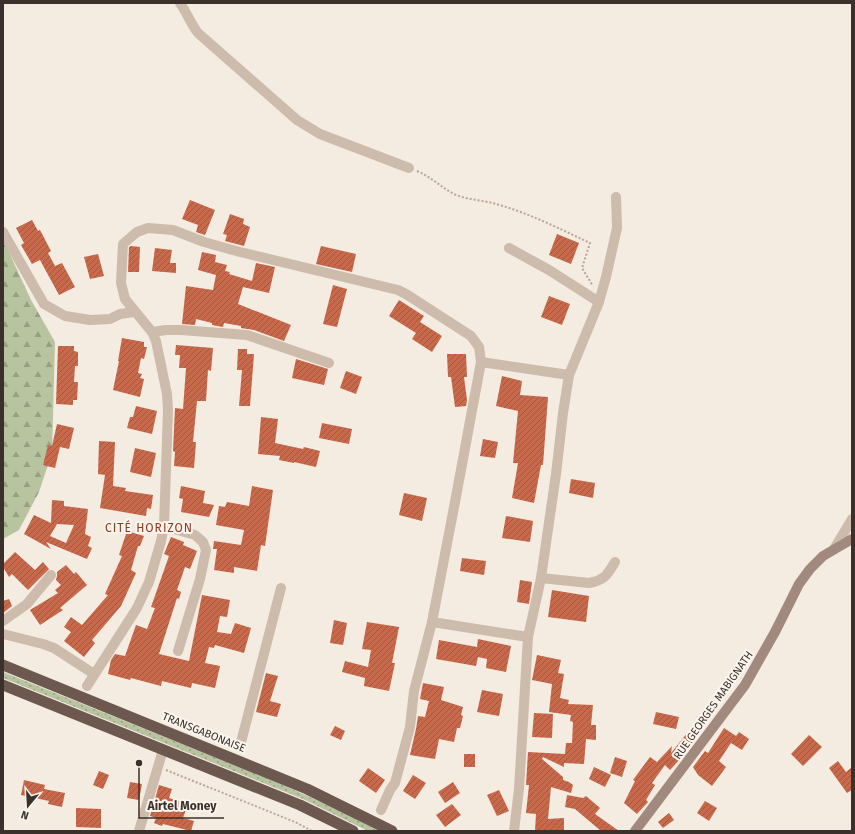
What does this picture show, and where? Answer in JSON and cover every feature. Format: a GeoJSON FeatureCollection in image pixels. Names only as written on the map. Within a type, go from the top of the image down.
{"type":"FeatureCollection","features":[{"type":"Feature","properties":{"kind":"highway","name":"TRANSGABONAISE"},"geometry":{"type":"LineString","coordinates":[[3,665],[301,786],[392,831]]}},
{"type":"Feature","properties":{"kind":"highway"},"geometry":{"type":"LineString","coordinates":[[3,685],[300,805],[353,831]]}},
{"type":"Feature","properties":{"kind":"main road","name":"RUE GEORGES MABIGNATH"},"geometry":{"type":"LineString","coordinates":[[635,831],[745,685],[805,576],[815,563],[834,549],[852,539]]}},
{"type":"Feature","properties":{"kind":"street"},"geometry":{"type":"LineString","coordinates":[[180,3],[190,17],[193,26],[198,33],[297,120],[320,134],[409,168]]}},
{"type":"Feature","properties":{"kind":"street"},"geometry":{"type":"LineString","coordinates":[[514,831],[519,790],[528,637],[541,578],[569,375],[599,302],[617,228],[616,197]]}},
{"type":"Feature","properties":{"kind":"street"},"geometry":{"type":"LineString","coordinates":[[87,686],[126,627],[149,582],[164,526],[168,410],[166,394],[156,341],[152,332],[134,312],[125,299],[121,283],[123,244],[137,232],[148,228],[173,230],[204,242],[240,252],[398,290],[471,336],[479,347],[481,362],[432,622],[414,691],[410,727],[395,784],[390,790],[381,810]]}},
{"type":"Feature","properties":{"kind":"street"},"geometry":{"type":"LineString","coordinates":[[3,232],[44,304],[65,316],[90,320],[110,319],[120,314],[134,312]]}},
{"type":"Feature","properties":{"kind":"street"},"geometry":{"type":"LineString","coordinates":[[509,248],[549,270],[599,302]]}},
{"type":"Feature","properties":{"kind":"street"},"geometry":{"type":"LineString","coordinates":[[152,332],[181,330],[247,335],[329,363]]}},
{"type":"Feature","properties":{"kind":"street"},"geometry":{"type":"LineString","coordinates":[[481,362],[569,375]]}},
{"type":"Feature","properties":{"kind":"street"},"geometry":{"type":"LineString","coordinates":[[834,549],[852,519]]}},
{"type":"Feature","properties":{"kind":"street"},"geometry":{"type":"LineString","coordinates":[[164,526],[196,535],[203,542],[206,550],[200,579],[178,651]]}},
{"type":"Feature","properties":{"kind":"street"},"geometry":{"type":"LineString","coordinates":[[541,578],[589,583],[604,578],[615,562]]}},
{"type":"Feature","properties":{"kind":"street"},"geometry":{"type":"LineString","coordinates":[[3,621],[27,604],[52,575]]}},
{"type":"Feature","properties":{"kind":"street"},"geometry":{"type":"LineString","coordinates":[[240,746],[281,588]]}},
{"type":"Feature","properties":{"kind":"street"},"geometry":{"type":"LineString","coordinates":[[432,622],[528,637]]}},
{"type":"Feature","properties":{"kind":"street"},"geometry":{"type":"LineString","coordinates":[[3,634],[54,648],[94,674]]}},
{"type":"Feature","properties":{"kind":"street"},"geometry":{"type":"LineString","coordinates":[[139,831],[157,766],[163,750]]}},
{"type":"Feature","properties":{"kind":"path"},"geometry":{"type":"LineString","coordinates":[[409,168],[424,174],[454,194],[496,204],[528,215],[590,244],[582,268],[593,283],[599,302]]}},
{"type":"Feature","properties":{"kind":"path"},"geometry":{"type":"LineString","coordinates":[[157,766],[295,822],[312,831]]}},
{"type":"Feature","properties":{"kind":"green space"},"geometry":{"type":"Polygon","coordinates":[[[3,242],[31,300],[55,342],[52,453],[39,492],[19,530],[3,539],[3,242]]]}},
{"type":"Feature","properties":{"kind":"green space"},"geometry":{"type":"Polygon","coordinates":[[[3,672],[274,781],[345,813],[379,831],[368,831],[303,799],[3,678],[3,672]]]}},
{"type":"Feature","properties":{"kind":"building"},"geometry":{"type":"Polygon","coordinates":[[[190,200],[215,210],[205,235],[196,232],[198,225],[182,219],[190,200]]]}},
{"type":"Feature","properties":{"kind":"building"},"geometry":{"type":"Polygon","coordinates":[[[230,214],[244,219],[243,224],[250,227],[244,246],[225,241],[227,235],[223,234],[230,214]]]}},
{"type":"Feature","properties":{"kind":"building"},"geometry":{"type":"Polygon","coordinates":[[[32,220],[38,231],[40,230],[51,251],[48,253],[55,266],[62,263],[75,287],[59,295],[40,260],[32,264],[21,245],[24,243],[16,228],[32,220]]]}},
{"type":"Feature","properties":{"kind":"building"},"geometry":{"type":"Polygon","coordinates":[[[557,234],[579,243],[571,264],[549,255],[557,234]]]}},
{"type":"Feature","properties":{"kind":"building"},"geometry":{"type":"Polygon","coordinates":[[[321,246],[356,254],[352,272],[316,264],[321,246]]]}},
{"type":"Feature","properties":{"kind":"building"},"geometry":{"type":"Polygon","coordinates":[[[129,247],[140,247],[139,272],[128,272],[129,247]]]}},
{"type":"Feature","properties":{"kind":"building"},"geometry":{"type":"Polygon","coordinates":[[[155,248],[172,250],[170,263],[176,263],[176,273],[152,271],[155,248]]]}},
{"type":"Feature","properties":{"kind":"building"},"geometry":{"type":"Polygon","coordinates":[[[202,252],[216,255],[215,262],[227,265],[225,271],[230,272],[229,274],[252,281],[256,263],[275,267],[269,293],[243,287],[238,304],[291,325],[284,341],[254,330],[241,328],[241,326],[224,323],[223,327],[212,325],[212,323],[196,319],[195,325],[182,324],[186,286],[213,290],[216,275],[198,270],[202,252]]]}},
{"type":"Feature","properties":{"kind":"building"},"geometry":{"type":"Polygon","coordinates":[[[98,254],[104,276],[90,279],[84,257],[98,254]]]}},
{"type":"Feature","properties":{"kind":"building"},"geometry":{"type":"Polygon","coordinates":[[[333,285],[347,289],[337,327],[323,324],[333,285]]]}},
{"type":"Feature","properties":{"kind":"building"},"geometry":{"type":"Polygon","coordinates":[[[549,296],[570,304],[562,325],[541,317],[549,296]]]}},
{"type":"Feature","properties":{"kind":"building"},"geometry":{"type":"Polygon","coordinates":[[[399,300],[424,316],[420,322],[442,336],[432,352],[412,339],[416,333],[389,316],[399,300]]]}},
{"type":"Feature","properties":{"kind":"building"},"geometry":{"type":"Polygon","coordinates":[[[122,338],[144,342],[144,347],[147,347],[144,359],[141,358],[138,373],[142,374],[140,378],[144,379],[140,397],[113,390],[122,338]]]}},
{"type":"Feature","properties":{"kind":"building"},"geometry":{"type":"Polygon","coordinates":[[[176,345],[213,348],[211,371],[208,370],[206,401],[197,401],[193,442],[196,442],[194,468],[174,466],[175,452],[173,451],[175,408],[183,409],[186,368],[179,368],[180,355],[175,355],[176,345]]]}},
{"type":"Feature","properties":{"kind":"building"},"geometry":{"type":"Polygon","coordinates":[[[58,346],[74,346],[74,351],[78,352],[78,366],[75,366],[74,382],[78,382],[77,400],[73,400],[73,405],[56,404],[58,346]]]}},
{"type":"Feature","properties":{"kind":"building"},"geometry":{"type":"Polygon","coordinates":[[[238,349],[247,349],[247,354],[254,354],[250,406],[239,406],[242,370],[237,370],[238,349]]]}},
{"type":"Feature","properties":{"kind":"building"},"geometry":{"type":"Polygon","coordinates":[[[447,354],[466,354],[467,377],[464,377],[467,400],[466,406],[455,407],[451,377],[448,377],[447,354]]]}},
{"type":"Feature","properties":{"kind":"building"},"geometry":{"type":"Polygon","coordinates":[[[296,359],[328,369],[324,385],[292,378],[296,359]]]}},
{"type":"Feature","properties":{"kind":"building"},"geometry":{"type":"Polygon","coordinates":[[[346,371],[362,377],[356,394],[340,388],[346,371]]]}},
{"type":"Feature","properties":{"kind":"building"},"geometry":{"type":"Polygon","coordinates":[[[502,376],[522,381],[520,395],[548,397],[543,465],[541,465],[534,503],[512,498],[518,463],[513,463],[518,411],[496,406],[502,376]]]}},
{"type":"Feature","properties":{"kind":"building"},"geometry":{"type":"Polygon","coordinates":[[[136,406],[157,411],[152,434],[127,428],[130,417],[133,417],[136,406]]]}},
{"type":"Feature","properties":{"kind":"building"},"geometry":{"type":"Polygon","coordinates":[[[261,417],[278,419],[275,443],[320,451],[316,467],[279,460],[280,456],[258,454],[261,417]]]}},
{"type":"Feature","properties":{"kind":"building"},"geometry":{"type":"Polygon","coordinates":[[[322,423],[352,429],[349,444],[319,438],[322,423]]]}},
{"type":"Feature","properties":{"kind":"building"},"geometry":{"type":"Polygon","coordinates":[[[57,424],[74,428],[69,449],[60,447],[55,468],[43,465],[48,445],[52,446],[57,424]]]}},
{"type":"Feature","properties":{"kind":"building"},"geometry":{"type":"Polygon","coordinates":[[[483,439],[498,442],[495,458],[480,456],[483,439]]]}},
{"type":"Feature","properties":{"kind":"building"},"geometry":{"type":"Polygon","coordinates":[[[99,441],[115,442],[113,486],[126,488],[125,491],[153,495],[151,509],[147,508],[146,516],[100,508],[105,475],[98,474],[99,441]]]}},
{"type":"Feature","properties":{"kind":"building"},"geometry":{"type":"Polygon","coordinates":[[[135,448],[156,453],[151,477],[130,472],[135,448]]]}},
{"type":"Feature","properties":{"kind":"building"},"geometry":{"type":"Polygon","coordinates":[[[571,479],[595,483],[593,498],[569,493],[571,479]]]}},
{"type":"Feature","properties":{"kind":"building"},"geometry":{"type":"Polygon","coordinates":[[[181,486],[205,491],[203,503],[214,505],[209,517],[181,512],[183,499],[179,498],[181,486]]]}},
{"type":"Feature","properties":{"kind":"building"},"geometry":{"type":"Polygon","coordinates":[[[252,486],[273,490],[265,546],[261,545],[257,571],[234,567],[234,573],[214,570],[217,549],[213,549],[214,541],[241,545],[244,530],[216,525],[219,506],[225,507],[227,502],[249,506],[252,486]]]}},
{"type":"Feature","properties":{"kind":"building"},"geometry":{"type":"Polygon","coordinates":[[[404,493],[427,498],[422,521],[399,515],[404,493]]]}},
{"type":"Feature","properties":{"kind":"building"},"geometry":{"type":"Polygon","coordinates":[[[52,500],[64,501],[64,506],[88,509],[85,534],[91,537],[88,546],[92,548],[87,559],[46,542],[51,549],[24,534],[34,515],[51,523],[52,500]],[[57,524],[50,536],[66,543],[74,525],[57,524]]]}},
{"type":"Feature","properties":{"kind":"building"},"geometry":{"type":"Polygon","coordinates":[[[506,516],[533,521],[530,542],[502,538],[506,516]]]}},
{"type":"Feature","properties":{"kind":"building"},"geometry":{"type":"Polygon","coordinates":[[[127,531],[144,536],[140,546],[138,546],[131,570],[136,573],[121,606],[92,640],[95,643],[84,657],[64,641],[71,632],[64,627],[71,617],[82,625],[108,595],[105,594],[122,556],[119,555],[127,531]]]}},
{"type":"Feature","properties":{"kind":"building"},"geometry":{"type":"Polygon","coordinates":[[[171,537],[184,542],[183,545],[197,551],[190,569],[185,567],[177,590],[181,592],[179,599],[177,598],[159,654],[189,661],[202,595],[230,600],[227,617],[220,616],[217,632],[231,634],[235,623],[251,628],[244,653],[215,645],[214,648],[209,647],[205,663],[220,666],[215,688],[192,683],[191,688],[162,681],[161,686],[108,674],[111,660],[115,654],[125,656],[136,625],[147,629],[155,608],[151,607],[169,556],[164,554],[171,537]]]}},
{"type":"Feature","properties":{"kind":"building"},"geometry":{"type":"Polygon","coordinates":[[[15,552],[35,570],[43,562],[49,569],[28,590],[12,574],[9,577],[3,567],[3,564],[15,552]]]}},
{"type":"Feature","properties":{"kind":"building"},"geometry":{"type":"Polygon","coordinates":[[[462,558],[486,561],[484,575],[460,571],[462,558]]]}},
{"type":"Feature","properties":{"kind":"building"},"geometry":{"type":"Polygon","coordinates":[[[66,565],[74,574],[76,572],[87,585],[60,608],[63,610],[40,625],[30,610],[58,593],[55,590],[61,585],[56,580],[57,572],[66,565]]]}},
{"type":"Feature","properties":{"kind":"building"},"geometry":{"type":"Polygon","coordinates":[[[520,580],[532,582],[529,604],[517,602],[520,580]]]}},
{"type":"Feature","properties":{"kind":"building"},"geometry":{"type":"Polygon","coordinates":[[[552,590],[589,596],[586,622],[548,617],[552,590]]]}},
{"type":"Feature","properties":{"kind":"building"},"geometry":{"type":"Polygon","coordinates":[[[9,599],[12,606],[3,613],[3,601],[9,599]]]}},
{"type":"Feature","properties":{"kind":"building"},"geometry":{"type":"Polygon","coordinates":[[[334,620],[347,623],[343,645],[330,643],[334,620]]]}},
{"type":"Feature","properties":{"kind":"building"},"geometry":{"type":"Polygon","coordinates":[[[367,622],[399,627],[392,663],[395,663],[389,691],[364,686],[365,678],[342,672],[345,661],[368,667],[371,650],[362,649],[367,622]]]}},
{"type":"Feature","properties":{"kind":"building"},"geometry":{"type":"Polygon","coordinates":[[[478,639],[511,646],[506,672],[486,668],[487,659],[478,657],[476,666],[436,659],[439,640],[477,647],[478,639]]]}},
{"type":"Feature","properties":{"kind":"building"},"geometry":{"type":"Polygon","coordinates":[[[537,655],[561,660],[558,673],[564,674],[560,698],[569,700],[568,704],[593,705],[591,725],[596,725],[596,740],[586,739],[584,764],[564,763],[564,767],[543,757],[542,759],[563,777],[563,780],[573,785],[571,793],[551,787],[548,819],[564,818],[564,831],[535,831],[536,814],[526,813],[529,785],[526,785],[528,752],[565,754],[566,743],[572,743],[573,722],[570,721],[571,715],[549,712],[552,684],[532,680],[537,655]]]}},
{"type":"Feature","properties":{"kind":"building"},"geometry":{"type":"Polygon","coordinates":[[[266,673],[278,676],[270,701],[281,704],[277,717],[256,712],[266,673]]]}},
{"type":"Feature","properties":{"kind":"building"},"geometry":{"type":"Polygon","coordinates":[[[423,683],[444,687],[441,700],[463,707],[461,715],[463,716],[460,728],[457,728],[454,742],[439,739],[435,759],[410,755],[418,716],[425,717],[429,701],[420,699],[423,683]]]}},
{"type":"Feature","properties":{"kind":"building"},"geometry":{"type":"Polygon","coordinates":[[[482,690],[503,694],[499,716],[477,712],[482,690]]]}},
{"type":"Feature","properties":{"kind":"building"},"geometry":{"type":"Polygon","coordinates":[[[656,712],[679,717],[676,729],[653,724],[656,712]]]}},
{"type":"Feature","properties":{"kind":"building"},"geometry":{"type":"Polygon","coordinates":[[[534,713],[553,714],[552,738],[532,737],[534,713]]]}},
{"type":"Feature","properties":{"kind":"building"},"geometry":{"type":"Polygon","coordinates":[[[335,726],[345,731],[341,740],[330,735],[335,726]]]}},
{"type":"Feature","properties":{"kind":"building"},"geometry":{"type":"Polygon","coordinates":[[[724,728],[736,736],[739,732],[749,739],[742,750],[731,743],[719,761],[726,767],[712,786],[698,775],[693,767],[705,751],[708,753],[724,728]]]}},
{"type":"Feature","properties":{"kind":"building"},"geometry":{"type":"Polygon","coordinates":[[[688,732],[696,738],[670,770],[665,765],[652,783],[655,785],[646,800],[648,802],[637,814],[624,803],[635,781],[633,780],[650,757],[657,762],[672,746],[671,753],[688,732]]]}},
{"type":"Feature","properties":{"kind":"building"},"geometry":{"type":"Polygon","coordinates":[[[809,735],[822,747],[803,766],[791,754],[809,735]]]}},
{"type":"Feature","properties":{"kind":"building"},"geometry":{"type":"Polygon","coordinates":[[[464,754],[475,754],[475,767],[464,767],[464,754]]]}},
{"type":"Feature","properties":{"kind":"building"},"geometry":{"type":"Polygon","coordinates":[[[615,757],[627,761],[622,777],[610,773],[615,757]]]}},
{"type":"Feature","properties":{"kind":"building"},"geometry":{"type":"Polygon","coordinates":[[[838,761],[846,772],[852,767],[852,790],[847,793],[829,768],[838,761]]]}},
{"type":"Feature","properties":{"kind":"building"},"geometry":{"type":"Polygon","coordinates":[[[594,767],[611,775],[605,787],[589,779],[594,767]]]}},
{"type":"Feature","properties":{"kind":"building"},"geometry":{"type":"Polygon","coordinates":[[[368,768],[385,780],[376,793],[359,781],[368,768]]]}},
{"type":"Feature","properties":{"kind":"building"},"geometry":{"type":"Polygon","coordinates":[[[99,771],[109,775],[103,789],[93,785],[99,771]]]}},
{"type":"Feature","properties":{"kind":"building"},"geometry":{"type":"Polygon","coordinates":[[[413,775],[426,783],[415,799],[403,791],[413,775]]]}},
{"type":"Feature","properties":{"kind":"building"},"geometry":{"type":"Polygon","coordinates":[[[24,780],[45,785],[44,789],[65,793],[62,807],[48,804],[49,801],[21,795],[24,780]]]}},
{"type":"Feature","properties":{"kind":"building"},"geometry":{"type":"Polygon","coordinates":[[[130,782],[142,784],[139,800],[127,798],[130,782]]]}},
{"type":"Feature","properties":{"kind":"building"},"geometry":{"type":"Polygon","coordinates":[[[453,782],[460,793],[445,803],[438,792],[453,782]]]}},
{"type":"Feature","properties":{"kind":"building"},"geometry":{"type":"Polygon","coordinates":[[[159,785],[172,789],[169,798],[188,804],[183,818],[194,821],[191,831],[163,824],[162,826],[154,823],[156,818],[150,816],[159,785]]]}},
{"type":"Feature","properties":{"kind":"building"},"geometry":{"type":"Polygon","coordinates":[[[499,790],[509,811],[497,816],[487,795],[499,790]]]}},
{"type":"Feature","properties":{"kind":"building"},"geometry":{"type":"Polygon","coordinates":[[[567,795],[583,798],[586,796],[600,808],[595,814],[619,831],[601,831],[575,809],[565,807],[567,795]]]}},
{"type":"Feature","properties":{"kind":"building"},"geometry":{"type":"Polygon","coordinates":[[[705,801],[717,808],[709,821],[697,813],[705,801]]]}},
{"type":"Feature","properties":{"kind":"building"},"geometry":{"type":"Polygon","coordinates":[[[452,804],[461,815],[445,827],[436,815],[452,804]]]}},
{"type":"Feature","properties":{"kind":"building"},"geometry":{"type":"Polygon","coordinates":[[[76,808],[101,809],[101,828],[76,827],[76,808]]]}},
{"type":"Feature","properties":{"kind":"building"},"geometry":{"type":"Polygon","coordinates":[[[669,813],[674,820],[663,828],[658,822],[669,813]]]}},
{"type":"Feature","properties":{"kind":"place","name":"Airtel Money"},"geometry":{"type":"Point","coordinates":[139,763]}},
{"type":"Feature","properties":{"kind":"district","name":"CITÉ HORIZON"},"geometry":{"type":"Point","coordinates":[149,528]}}]}
